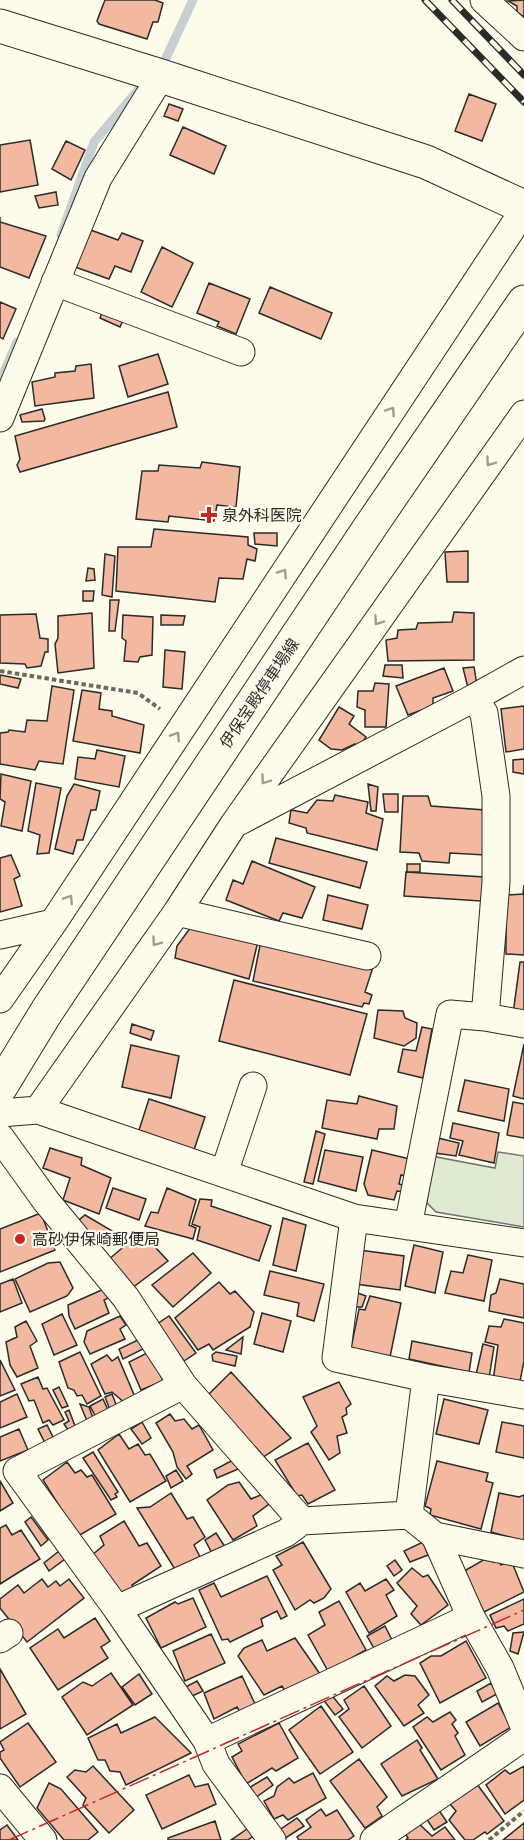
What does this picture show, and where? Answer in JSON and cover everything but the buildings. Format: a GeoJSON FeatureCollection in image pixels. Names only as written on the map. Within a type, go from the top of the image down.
{"type":"FeatureCollection","features":[{"type":"Feature","properties":{"kind":"main road"},"geometry":{"type":"LineString","coordinates":[[0,26],[426,162],[524,209]]}},
{"type":"Feature","properties":{"kind":"main road","name":"伊保宝殿停車場線"},"geometry":{"type":"LineString","coordinates":[[0,1088],[47,1011],[370,527],[524,302]]}},
{"type":"Feature","properties":{"kind":"street"},"geometry":{"type":"LineString","coordinates":[[484,0],[524,37]]}},
{"type":"Feature","properties":{"kind":"street"},"geometry":{"type":"LineString","coordinates":[[0,418],[98,178],[161,76]]}},
{"type":"Feature","properties":{"kind":"street"},"geometry":{"type":"LineString","coordinates":[[0,999],[53,923],[524,209]]}},
{"type":"Feature","properties":{"kind":"street"},"geometry":{"type":"LineString","coordinates":[[56,282],[241,352]]}},
{"type":"Feature","properties":{"kind":"street"},"geometry":{"type":"LineString","coordinates":[[38,1110],[177,912],[234,824],[524,414]]}},
{"type":"Feature","properties":{"kind":"street"},"geometry":{"type":"LineString","coordinates":[[234,824],[524,670]]}},
{"type":"Feature","properties":{"kind":"street"},"geometry":{"type":"LineString","coordinates":[[474,698],[484,714],[496,796],[496,882],[485,1017]]}},
{"type":"Feature","properties":{"kind":"street"},"geometry":{"type":"LineString","coordinates":[[177,912],[367,956]]}},
{"type":"Feature","properties":{"kind":"street"},"geometry":{"type":"LineString","coordinates":[[0,935],[53,923]]}},
{"type":"Feature","properties":{"kind":"street"},"geometry":{"type":"LineString","coordinates":[[408,1226],[450,1014],[524,1024]]}},
{"type":"Feature","properties":{"kind":"street"},"geometry":{"type":"LineString","coordinates":[[224,1173],[253,1086]]}},
{"type":"Feature","properties":{"kind":"street"},"geometry":{"type":"LineString","coordinates":[[0,1113],[38,1110],[354,1218],[524,1243]]}},
{"type":"Feature","properties":{"kind":"street"},"geometry":{"type":"LineString","coordinates":[[0,1137],[46,1201],[126,1298],[183,1385],[302,1521]]}},
{"type":"Feature","properties":{"kind":"street"},"geometry":{"type":"LineString","coordinates":[[354,1218],[336,1358],[426,1378],[524,1395]]}},
{"type":"Feature","properties":{"kind":"street"},"geometry":{"type":"LineString","coordinates":[[409,1515],[426,1378]]}},
{"type":"Feature","properties":{"kind":"street"},"geometry":{"type":"LineString","coordinates":[[183,1385],[17,1471],[117,1609],[207,1740],[216,1764],[272,1840]]}},
{"type":"Feature","properties":{"kind":"street"},"geometry":{"type":"LineString","coordinates":[[117,1609],[286,1533],[302,1521],[409,1515],[435,1536],[471,1617],[512,1669],[524,1726]]}},
{"type":"Feature","properties":{"kind":"street"},"geometry":{"type":"LineString","coordinates":[[435,1536],[524,1554]]}},
{"type":"Feature","properties":{"kind":"street"},"geometry":{"type":"LineString","coordinates":[[207,1740],[471,1617]]}},
{"type":"Feature","properties":{"kind":"street"},"geometry":{"type":"LineString","coordinates":[[374,1840],[524,1737]]}},
{"type":"Feature","properties":{"kind":"street"},"geometry":{"type":"LineString","coordinates":[[0,1788],[43,1840]]}},
{"type":"Feature","properties":{"kind":"path"},"geometry":{"type":"LineString","coordinates":[[0,671],[138,693],[182,726]]}},
{"type":"Feature","properties":{"kind":"path"},"geometry":{"type":"LineString","coordinates":[[489,1840],[524,1811]]}},
{"type":"Feature","properties":{"kind":"green space"},"geometry":{"type":"Polygon","coordinates":[[[498,1152],[524,1156],[524,1227],[436,1212],[427,1203],[431,1156],[495,1168],[498,1152]]]}},
{"type":"Feature","properties":{"kind":"waterway"},"geometry":{"type":"LineString","coordinates":[[157,69],[166,58],[193,0]]}},
{"type":"Feature","properties":{"kind":"waterway"},"geometry":{"type":"LineString","coordinates":[[61,235],[94,142],[138,90]]}},
{"type":"Feature","properties":{"kind":"waterway"},"geometry":{"type":"LineString","coordinates":[[0,381],[17,342]]}},
{"type":"Feature","properties":{"kind":"railway"},"geometry":{"type":"LineString","coordinates":[[425,0],[524,102]]}},
{"type":"Feature","properties":{"kind":"railway"},"geometry":{"type":"LineString","coordinates":[[452,0],[524,75]]}},
{"type":"Feature","properties":{"kind":"power"},"geometry":{"type":"LineString","coordinates":[[9,1840],[524,1610]]}},
{"type":"Feature","properties":{"kind":"place","name":"泉外科医院"},"geometry":{"type":"Point","coordinates":[209,515]}},
{"type":"Feature","properties":{"kind":"place","name":"高砂伊保崎郵便局"},"geometry":{"type":"Point","coordinates":[20,1239]}}]}
